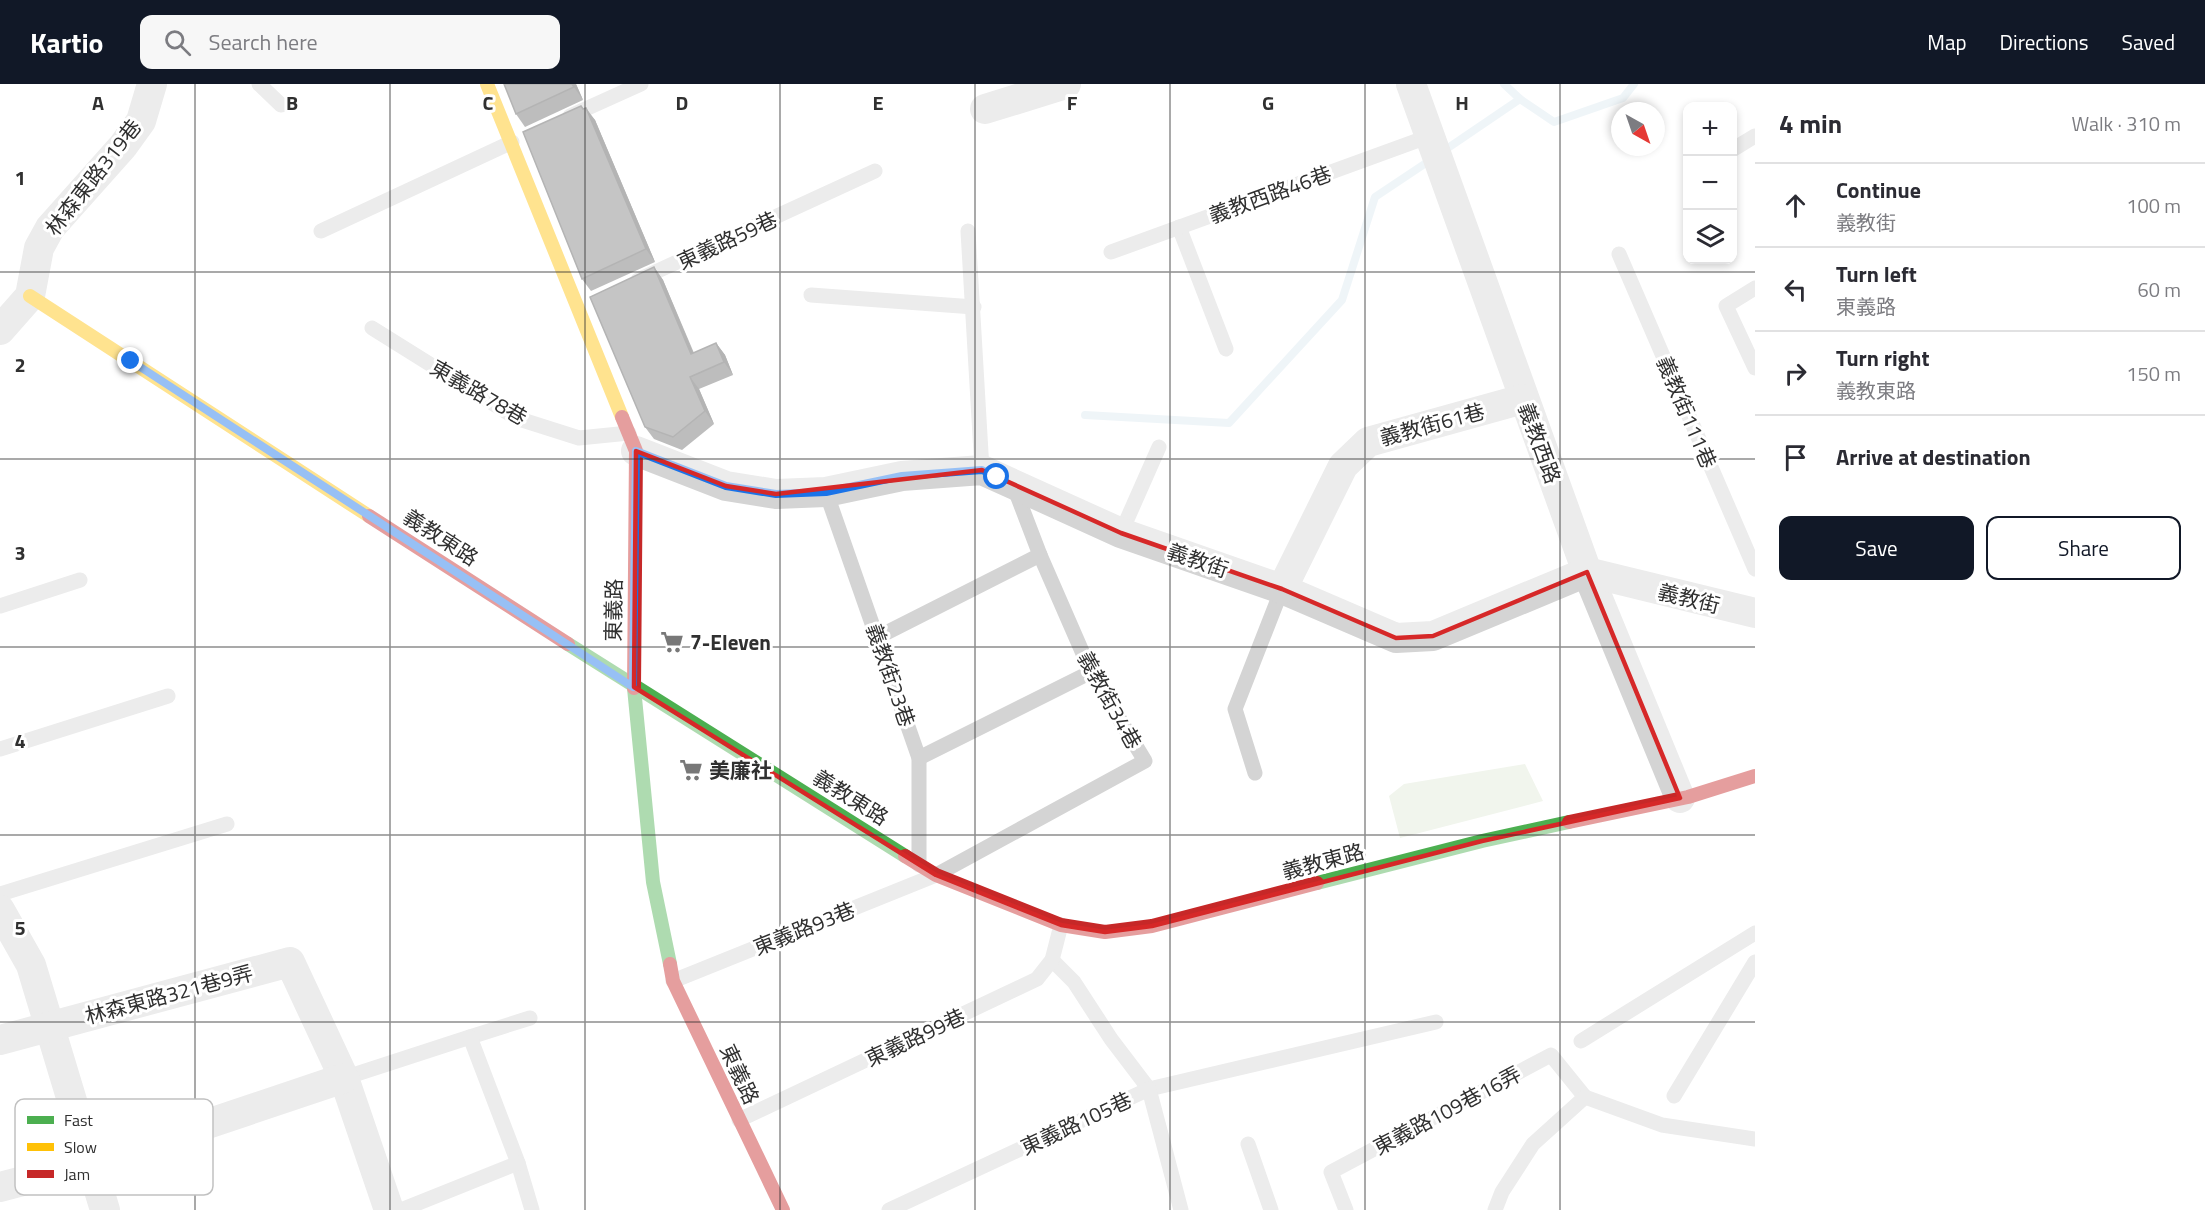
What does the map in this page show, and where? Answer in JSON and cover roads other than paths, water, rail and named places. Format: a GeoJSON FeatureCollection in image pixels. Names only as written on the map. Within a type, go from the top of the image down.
{"type":"FeatureCollection","features":[{"type":"Feature","properties":{"kind":"street","name":"林森東路319巷"},"geometry":{"type":"LineString","coordinates":[[30,296],[39,248],[50,228],[123,146],[141,121],[152,84]]}},
{"type":"Feature","properties":{"kind":"street","name":"東義路"},"geometry":{"type":"LineString","coordinates":[[487,84],[516,140],[583,306],[632,442],[633,687],[653,882],[673,981],[783,1210]]}},
{"type":"Feature","properties":{"kind":"street"},"geometry":{"type":"LineString","coordinates":[[985,109],[1066,84]]}},
{"type":"Feature","properties":{"kind":"street","name":"義教西路"},"geometry":{"type":"LineString","coordinates":[[1411,84],[1587,572],[1680,798]]}},
{"type":"Feature","properties":{"kind":"street"},"geometry":{"type":"LineString","coordinates":[[0,330],[30,296]]}},
{"type":"Feature","properties":{"kind":"street","name":"義教東路"},"geometry":{"type":"LineString","coordinates":[[30,296],[633,687],[919,865],[936,875],[1061,925],[1105,932],[1152,926],[1482,841],[1724,788],[1755,776]]}},
{"type":"Feature","properties":{"kind":"street","name":"義教街61巷"},"geometry":{"type":"LineString","coordinates":[[1282,589],[1343,466],[1368,442],[1523,399]]}},
{"type":"Feature","properties":{"kind":"street","name":"義教街"},"geometry":{"type":"LineString","coordinates":[[632,442],[726,486],[776,494],[826,492],[902,476],[982,470],[1121,533],[1282,589],[1396,638],[1433,636],[1587,572],[1755,613]]}},
{"type":"Feature","properties":{"kind":"street"},"geometry":{"type":"LineString","coordinates":[[0,910],[31,965],[72,1099]]}},
{"type":"Feature","properties":{"kind":"street","name":"林森東路321巷9弄"},"geometry":{"type":"LineString","coordinates":[[0,1040],[290,962],[344,1078]]}},
{"type":"Feature","properties":{"kind":"street"},"geometry":{"type":"LineString","coordinates":[[213,1122],[344,1078],[389,1210]]}},
{"type":"Feature","properties":{"kind":"street"},"geometry":{"type":"LineString","coordinates":[[0,1187],[15,1183]]}},
{"type":"Feature","properties":{"kind":"street"},"geometry":{"type":"LineString","coordinates":[[101,1195],[105,1210]]}},
{"type":"Feature","properties":{"kind":"lane"},"geometry":{"type":"LineString","coordinates":[[259,84],[281,105]]}},
{"type":"Feature","properties":{"kind":"lane"},"geometry":{"type":"LineString","coordinates":[[554,123],[641,84]]}},
{"type":"Feature","properties":{"kind":"lane","name":"義教西路46巷"},"geometry":{"type":"LineString","coordinates":[[1111,252],[1430,136]]}},
{"type":"Feature","properties":{"kind":"lane"},"geometry":{"type":"LineString","coordinates":[[1737,147],[1755,136]]}},
{"type":"Feature","properties":{"kind":"lane"},"geometry":{"type":"LineString","coordinates":[[321,231],[516,140]]}},
{"type":"Feature","properties":{"kind":"lane","name":"東義路59巷"},"geometry":{"type":"LineString","coordinates":[[620,289],[875,171]]}},
{"type":"Feature","properties":{"kind":"lane"},"geometry":{"type":"LineString","coordinates":[[1179,227],[1226,349]]}},
{"type":"Feature","properties":{"kind":"lane"},"geometry":{"type":"LineString","coordinates":[[968,231],[982,470]]}},
{"type":"Feature","properties":{"kind":"lane","name":"義教街111巷"},"geometry":{"type":"LineString","coordinates":[[1618,254],[1755,569]]}},
{"type":"Feature","properties":{"kind":"lane"},"geometry":{"type":"LineString","coordinates":[[1755,288],[1726,306],[1755,368]]}},
{"type":"Feature","properties":{"kind":"lane"},"geometry":{"type":"LineString","coordinates":[[810,295],[974,307]]}},
{"type":"Feature","properties":{"kind":"lane","name":"東義路78巷"},"geometry":{"type":"LineString","coordinates":[[372,328],[516,418],[579,438],[632,442]]}},
{"type":"Feature","properties":{"kind":"lane"},"geometry":{"type":"LineString","coordinates":[[1121,533],[1159,447]]}},
{"type":"Feature","properties":{"kind":"lane","name":"義教街34巷"},"geometry":{"type":"LineString","coordinates":[[936,875],[1145,761],[1091,672],[1040,555],[1013,484]]}},
{"type":"Feature","properties":{"kind":"lane","name":"義教街23巷"},"geometry":{"type":"LineString","coordinates":[[826,492],[920,758],[919,865]]}},
{"type":"Feature","properties":{"kind":"lane"},"geometry":{"type":"LineString","coordinates":[[878,637],[1040,555]]}},
{"type":"Feature","properties":{"kind":"lane"},"geometry":{"type":"LineString","coordinates":[[0,606],[80,580]]}},
{"type":"Feature","properties":{"kind":"lane"},"geometry":{"type":"LineString","coordinates":[[1255,773],[1235,708],[1282,589]]}},
{"type":"Feature","properties":{"kind":"lane"},"geometry":{"type":"LineString","coordinates":[[920,758],[1091,672]]}},
{"type":"Feature","properties":{"kind":"lane"},"geometry":{"type":"LineString","coordinates":[[0,749],[168,696]]}},
{"type":"Feature","properties":{"kind":"lane"},"geometry":{"type":"LineString","coordinates":[[0,894],[227,824]]}},
{"type":"Feature","properties":{"kind":"lane","name":"東義路93巷"},"geometry":{"type":"LineString","coordinates":[[673,981],[936,875]]}},
{"type":"Feature","properties":{"kind":"lane","name":"東義路99巷"},"geometry":{"type":"LineString","coordinates":[[739,1120],[1037,979],[1052,960],[1061,925]]}},
{"type":"Feature","properties":{"kind":"lane"},"geometry":{"type":"LineString","coordinates":[[1581,1041],[1755,933]]}},
{"type":"Feature","properties":{"kind":"lane"},"geometry":{"type":"LineString","coordinates":[[1052,960],[1074,982],[1111,1039],[1149,1089],[1436,1022]]}},
{"type":"Feature","properties":{"kind":"lane"},"geometry":{"type":"LineString","coordinates":[[1674,1096],[1755,962]]}},
{"type":"Feature","properties":{"kind":"lane"},"geometry":{"type":"LineString","coordinates":[[344,1078],[530,1018]]}},
{"type":"Feature","properties":{"kind":"lane"},"geometry":{"type":"LineString","coordinates":[[470,1037],[518,1163],[532,1210]]}},
{"type":"Feature","properties":{"kind":"lane","name":"東義路109巷16弄"},"geometry":{"type":"LineString","coordinates":[[1346,1210],[1331,1172],[1551,1055],[1586,1097]]}},
{"type":"Feature","properties":{"kind":"lane","name":"東義路105巷"},"geometry":{"type":"LineString","coordinates":[[889,1210],[1149,1089],[1181,1210]]}},
{"type":"Feature","properties":{"kind":"lane"},"geometry":{"type":"LineString","coordinates":[[1495,1210],[1502,1192],[1533,1144],[1586,1097],[1662,1125],[1755,1139]]}},
{"type":"Feature","properties":{"kind":"lane"},"geometry":{"type":"LineString","coordinates":[[1248,1144],[1271,1210]]}},
{"type":"Feature","properties":{"kind":"lane"},"geometry":{"type":"LineString","coordinates":[[402,1210],[518,1163]]}},
{"type":"Feature","properties":{"kind":"waterway"},"geometry":{"type":"LineString","coordinates":[[1504,84],[1520,99],[1554,122],[1623,98],[1634,84]]}},
{"type":"Feature","properties":{"kind":"waterway"},"geometry":{"type":"LineString","coordinates":[[1442,152],[1520,99]]}},
{"type":"Feature","properties":{"kind":"waterway"},"geometry":{"type":"LineString","coordinates":[[1085,415],[1229,423],[1342,300],[1375,197],[1432,159]]}},
{"type":"Feature","properties":{"kind":"place","name":"7-Eleven"},"geometry":{"type":"Point","coordinates":[672,642]}},
{"type":"Feature","properties":{"kind":"place","name":"美廉社"},"geometry":{"type":"Point","coordinates":[691,770]}}]}
